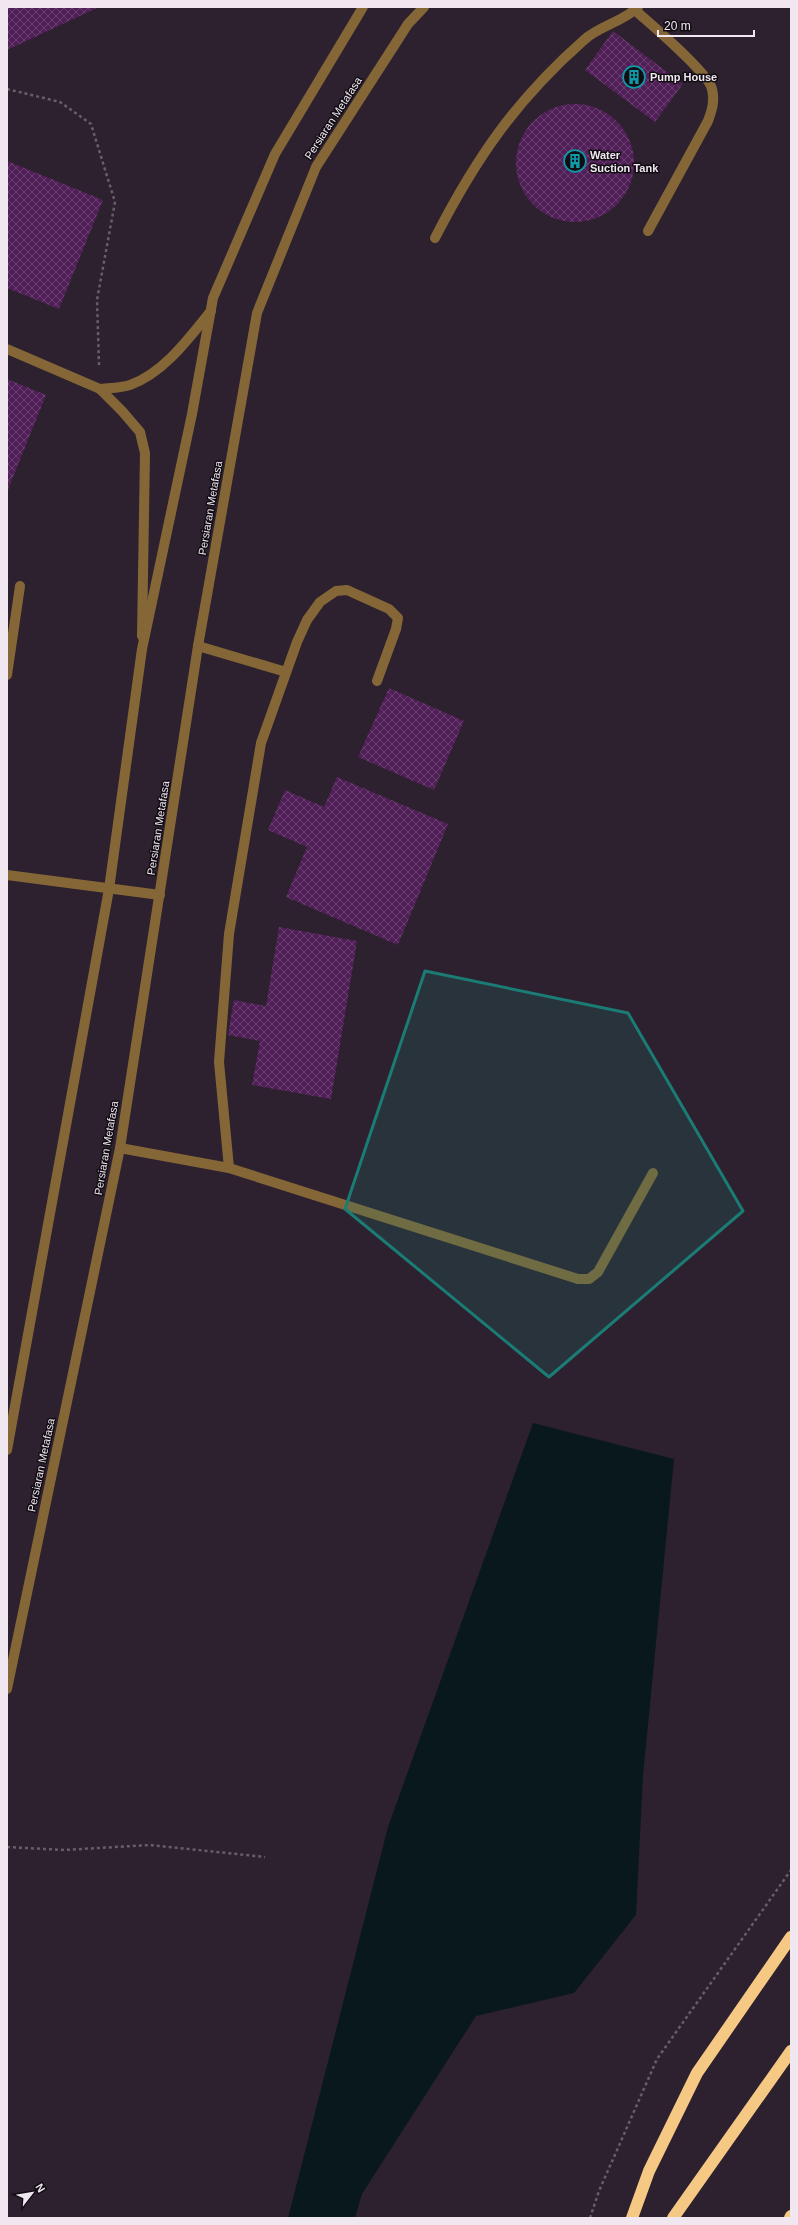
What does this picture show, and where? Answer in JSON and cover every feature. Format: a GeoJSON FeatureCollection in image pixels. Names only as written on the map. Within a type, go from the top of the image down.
{"type":"FeatureCollection","features":[{"type":"Feature","properties":{"kind":"highway"},"geometry":{"type":"LineString","coordinates":[[632,2218],[649,2171],[697,2073],[791,1937]]}},
{"type":"Feature","properties":{"kind":"highway"},"geometry":{"type":"LineString","coordinates":[[673,2218],[791,2051]]}},
{"type":"Feature","properties":{"kind":"street"},"geometry":{"type":"LineString","coordinates":[[7,1450],[109,888],[142,649],[192,414],[213,298],[275,154],[363,7]]}},
{"type":"Feature","properties":{"kind":"street","name":"Persiaran Metafasa"},"geometry":{"type":"LineString","coordinates":[[7,1689],[120,1148],[198,646],[257,313],[316,167],[408,24],[424,7]]}},
{"type":"Feature","properties":{"kind":"street"},"geometry":{"type":"LineString","coordinates":[[435,238],[475,164],[510,114],[556,65],[586,38],[637,8],[699,70],[712,86],[714,101],[708,121],[648,231]]}},
{"type":"Feature","properties":{"kind":"street"},"geometry":{"type":"LineString","coordinates":[[100,389],[130,385],[156,370],[183,347],[211,310]]}},
{"type":"Feature","properties":{"kind":"street"},"geometry":{"type":"LineString","coordinates":[[7,349],[100,389],[140,432],[145,453],[142,649]]}},
{"type":"Feature","properties":{"kind":"street"},"geometry":{"type":"LineString","coordinates":[[7,675],[20,586]]}},
{"type":"Feature","properties":{"kind":"street"},"geometry":{"type":"LineString","coordinates":[[229,1168],[219,1062],[229,934],[261,744],[286,672],[307,620],[320,602],[336,590],[347,590],[389,609],[398,618],[396,629],[377,681]]}},
{"type":"Feature","properties":{"kind":"street"},"geometry":{"type":"LineString","coordinates":[[198,646],[286,672]]}},
{"type":"Feature","properties":{"kind":"street"},"geometry":{"type":"LineString","coordinates":[[7,875],[160,895]]}},
{"type":"Feature","properties":{"kind":"street"},"geometry":{"type":"LineString","coordinates":[[120,1148],[229,1168],[578,1279],[589,1279],[598,1272],[653,1173]]}},
{"type":"Feature","properties":{"kind":"path"},"geometry":{"type":"LineString","coordinates":[[7,89],[60,102],[91,124],[114,202],[97,300],[100,389]]}},
{"type":"Feature","properties":{"kind":"path"},"geometry":{"type":"LineString","coordinates":[[7,1847],[64,1850],[150,1845],[265,1857]]}},
{"type":"Feature","properties":{"kind":"path"},"geometry":{"type":"LineString","coordinates":[[590,2218],[599,2191],[657,2059],[791,1870]]}},
{"type":"Feature","properties":{"kind":"highlighted area"},"geometry":{"type":"Polygon","coordinates":[[[425,971],[628,1013],[743,1211],[549,1377],[345,1209],[425,971]]]}},
{"type":"Feature","properties":{"kind":"shaded area"},"geometry":{"type":"Polygon","coordinates":[[[533,1423],[674,1459],[643,1776],[636,1915],[574,1993],[476,2016],[362,2194],[355,2218],[288,2218],[388,1827],[533,1423]]]}},
{"type":"Feature","properties":{"kind":"building"},"geometry":{"type":"Polygon","coordinates":[[[7,7],[99,7],[7,50],[7,7]]]}},
{"type":"Feature","properties":{"kind":"building","name":"Pump House"},"geometry":{"type":"Polygon","coordinates":[[[613,31],[683,84],[655,122],[585,70],[613,31]]]}},
{"type":"Feature","properties":{"kind":"building","name":"Water Suction Tank"},"geometry":{"type":"Polygon","coordinates":[[[575,104],[598,108],[617,121],[630,140],[634,163],[630,186],[617,205],[598,218],[575,222],[552,218],[533,205],[520,186],[516,163],[520,140],[533,121],[552,108],[575,104]]]}},
{"type":"Feature","properties":{"kind":"building"},"geometry":{"type":"Polygon","coordinates":[[[7,161],[103,200],[59,309],[7,288],[7,161]]]}},
{"type":"Feature","properties":{"kind":"building"},"geometry":{"type":"Polygon","coordinates":[[[7,379],[46,395],[7,492],[7,379]]]}},
{"type":"Feature","properties":{"kind":"building"},"geometry":{"type":"Polygon","coordinates":[[[389,688],[464,721],[434,790],[358,757],[389,688]]]}},
{"type":"Feature","properties":{"kind":"building"},"geometry":{"type":"Polygon","coordinates":[[[337,777],[448,824],[398,945],[286,897],[307,847],[268,830],[285,790],[324,807],[337,777]]]}},
{"type":"Feature","properties":{"kind":"building"},"geometry":{"type":"Polygon","coordinates":[[[279,927],[357,941],[331,1099],[252,1085],[260,1041],[228,1035],[234,1000],[266,1006],[279,927]]]}},
{"type":"Feature","properties":{"kind":"place","name":"Pump House"},"geometry":{"type":"Point","coordinates":[634,77]}},
{"type":"Feature","properties":{"kind":"place","name":"Water Suction Tank"},"geometry":{"type":"Point","coordinates":[575,161]}}]}
